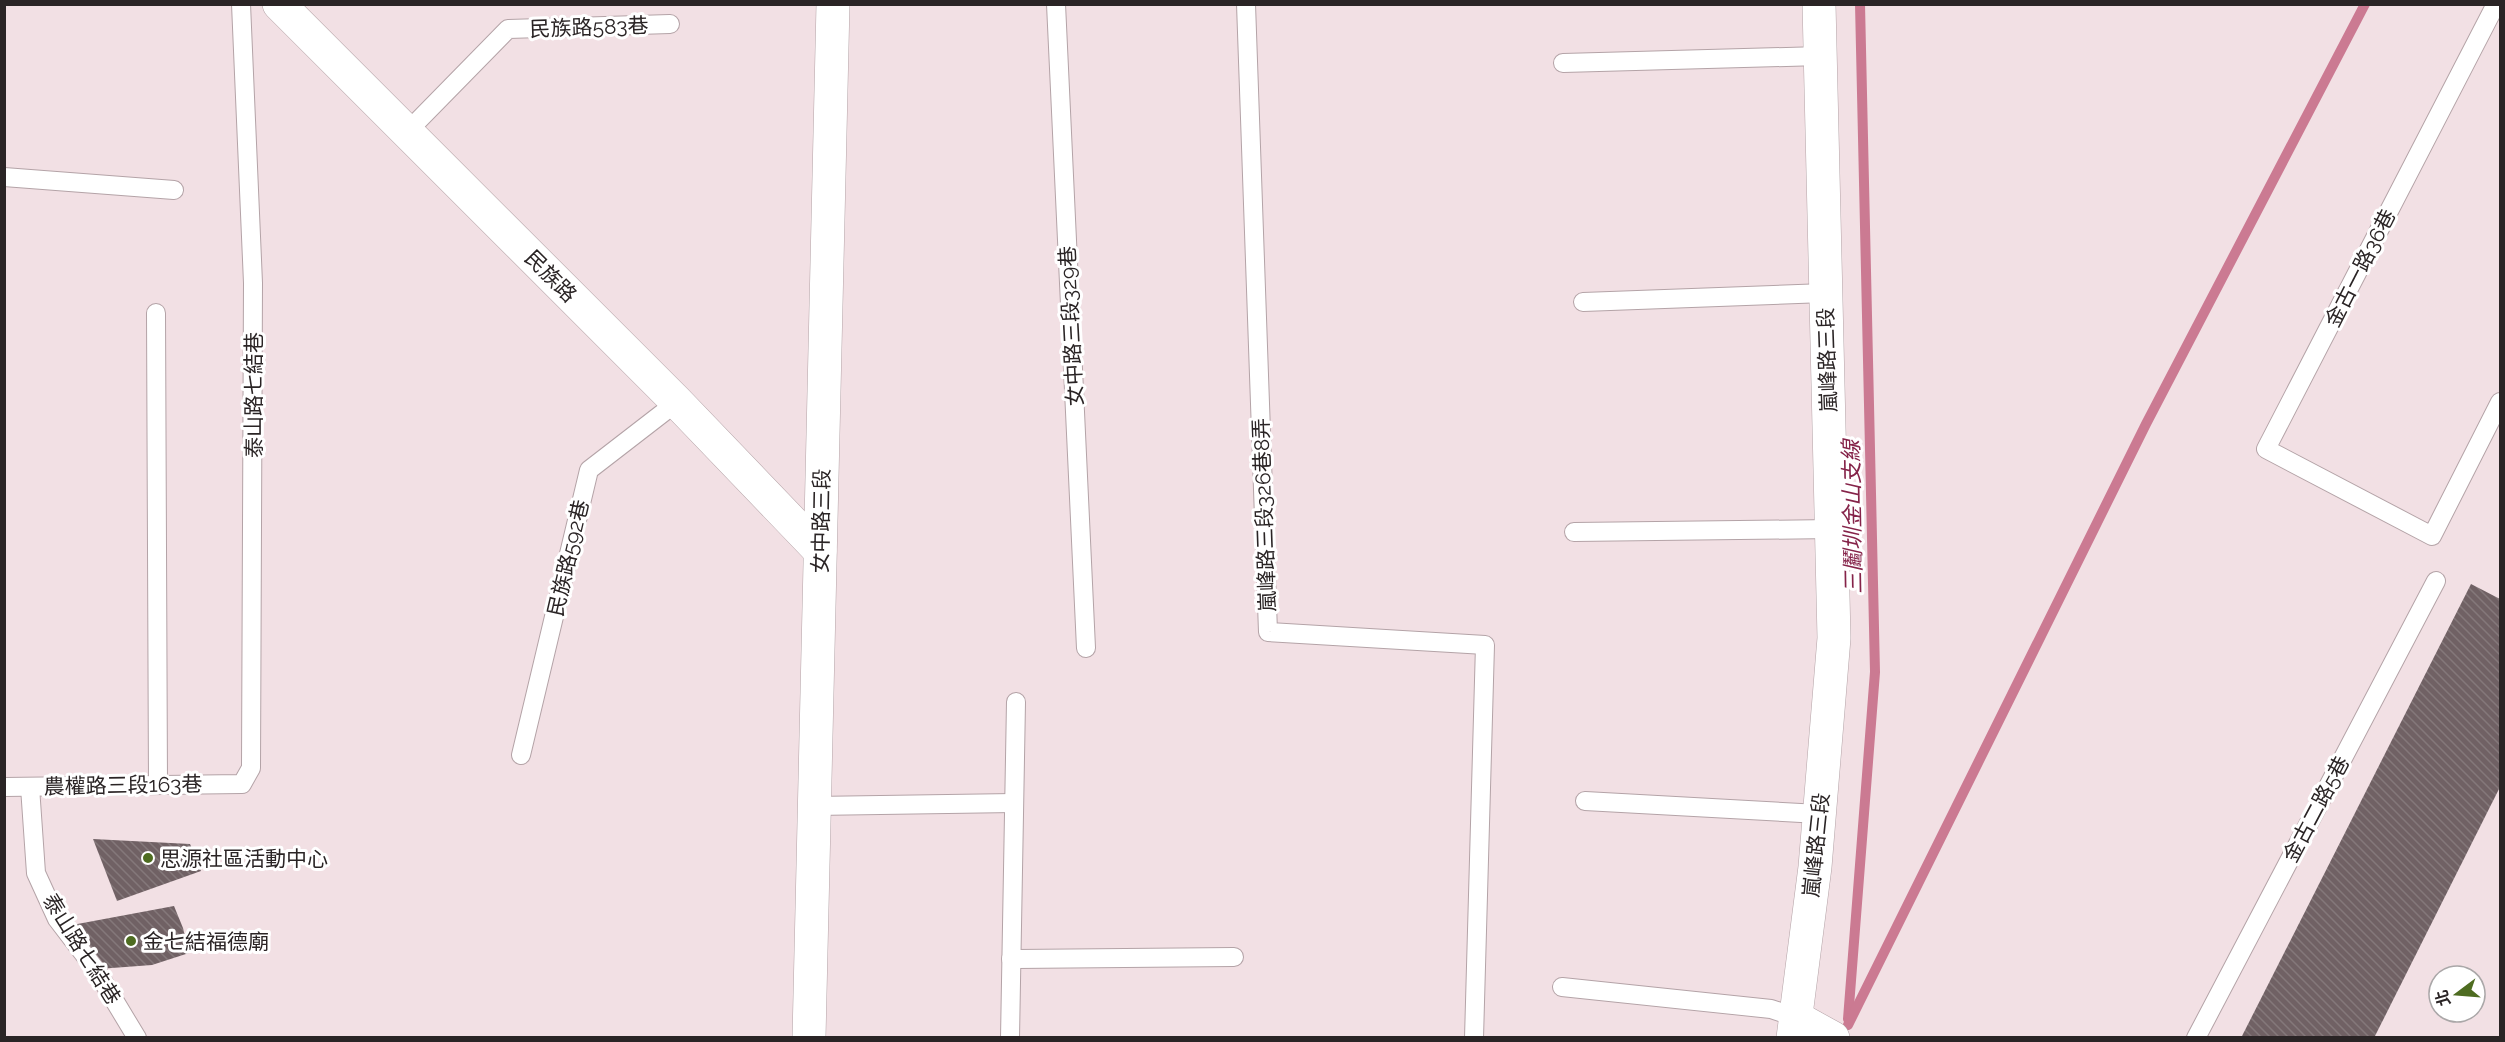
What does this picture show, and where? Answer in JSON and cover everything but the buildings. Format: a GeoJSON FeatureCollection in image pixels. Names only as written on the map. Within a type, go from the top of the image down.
{"type":"FeatureCollection","features":[{"type":"Feature","properties":{"kind":"street","name":"民族路"},"geometry":{"type":"LineString","coordinates":[[279,4],[677,402],[820,550]]}},
{"type":"Feature","properties":{"kind":"street","name":"女中路三段"},"geometry":{"type":"LineString","coordinates":[[810,1038],[833,4]]}},
{"type":"Feature","properties":{"kind":"street","name":"嵐峰路三段"},"geometry":{"type":"LineString","coordinates":[[1794,1028],[1815,867],[1834,638],[1819,4]]}},
{"type":"Feature","properties":{"kind":"street"},"geometry":{"type":"LineString","coordinates":[[1794,1028],[1833,1038]]}},
{"type":"Feature","properties":{"kind":"lane","name":"泰山路七結巷"},"geometry":{"type":"LineString","coordinates":[[241,4],[254,283],[251,768],[242,784]]}},
{"type":"Feature","properties":{"kind":"lane","name":"女中路三段329巷"},"geometry":{"type":"LineString","coordinates":[[1056,4],[1086,648]]}},
{"type":"Feature","properties":{"kind":"lane","name":"嵐峰路三段326巷8弄"},"geometry":{"type":"LineString","coordinates":[[1246,4],[1268,632],[1485,645],[1474,1038]]}},
{"type":"Feature","properties":{"kind":"lane","name":"金古一路36巷"},"geometry":{"type":"LineString","coordinates":[[2496,4],[2266,449],[2432,536],[2500,402]]}},
{"type":"Feature","properties":{"kind":"lane","name":"民族路583巷"},"geometry":{"type":"LineString","coordinates":[[407,132],[508,29],[670,24]]}},
{"type":"Feature","properties":{"kind":"lane"},"geometry":{"type":"LineString","coordinates":[[1563,63],[1820,56]]}},
{"type":"Feature","properties":{"kind":"lane"},"geometry":{"type":"LineString","coordinates":[[4,177],[174,190]]}},
{"type":"Feature","properties":{"kind":"lane"},"geometry":{"type":"LineString","coordinates":[[1583,302],[1825,293]]}},
{"type":"Feature","properties":{"kind":"lane"},"geometry":{"type":"LineString","coordinates":[[156,313],[158,785]]}},
{"type":"Feature","properties":{"kind":"lane","name":"民族路592巷"},"geometry":{"type":"LineString","coordinates":[[522,755],[589,471],[677,402]]}},
{"type":"Feature","properties":{"kind":"lane"},"geometry":{"type":"LineString","coordinates":[[1574,532],[1832,529]]}},
{"type":"Feature","properties":{"kind":"lane","name":"金古二路5巷"},"geometry":{"type":"LineString","coordinates":[[2196,1038],[2436,581]]}},
{"type":"Feature","properties":{"kind":"lane"},"geometry":{"type":"LineString","coordinates":[[1010,1038],[1016,702]]}},
{"type":"Feature","properties":{"kind":"lane","name":"農權路三段163巷"},"geometry":{"type":"LineString","coordinates":[[4,787],[242,784]]}},
{"type":"Feature","properties":{"kind":"lane","name":"泰山路七結巷"},"geometry":{"type":"LineString","coordinates":[[30,786],[36,873],[57,919],[96,970],[137,1038]]}},
{"type":"Feature","properties":{"kind":"lane"},"geometry":{"type":"LineString","coordinates":[[1585,801],[1819,814]]}},
{"type":"Feature","properties":{"kind":"lane"},"geometry":{"type":"LineString","coordinates":[[814,806],[1014,803]]}},
{"type":"Feature","properties":{"kind":"lane"},"geometry":{"type":"LineString","coordinates":[[1011,959],[1234,957]]}},
{"type":"Feature","properties":{"kind":"lane"},"geometry":{"type":"LineString","coordinates":[[1562,987],[1771,1009],[1794,1028]]}},
{"type":"Feature","properties":{"kind":"waterway","name":"三鬮圳金山支線"},"geometry":{"type":"LineString","coordinates":[[1848,1019],[1875,672],[1860,4]]}},
{"type":"Feature","properties":{"kind":"waterway"},"geometry":{"type":"LineString","coordinates":[[1848,1025],[2146,424],[2365,4]]}},
{"type":"Feature","properties":{"kind":"place","name":"思源社區活動中心"},"geometry":{"type":"Point","coordinates":[148,858]}},
{"type":"Feature","properties":{"kind":"place","name":"金七結福德廟"},"geometry":{"type":"Point","coordinates":[131,941]}}]}
